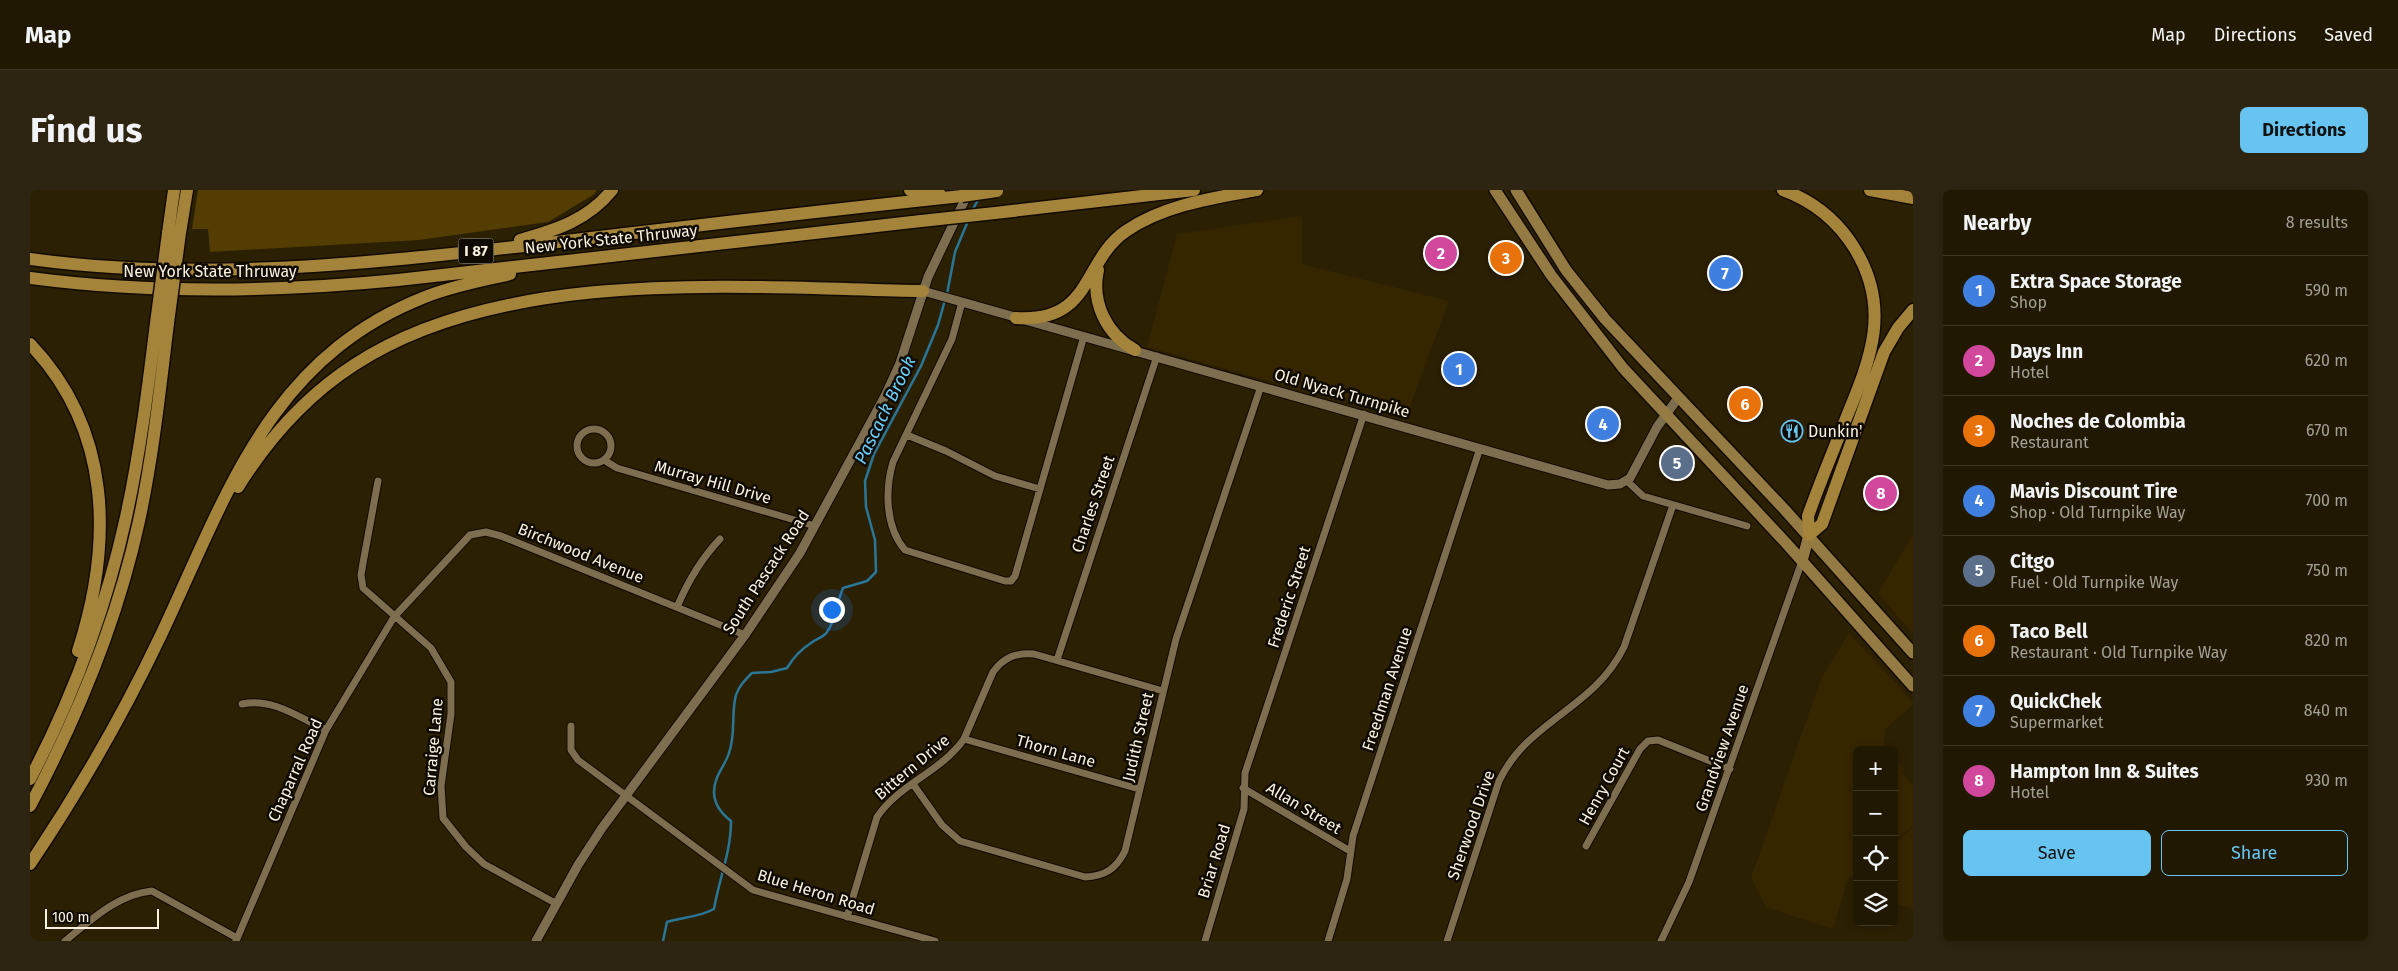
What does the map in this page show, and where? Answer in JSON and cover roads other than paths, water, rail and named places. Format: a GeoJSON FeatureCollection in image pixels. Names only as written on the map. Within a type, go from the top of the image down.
{"type":"FeatureCollection","features":[{"type":"Feature","properties":{"kind":"highway"},"geometry":{"type":"LineString","coordinates":[[30,806],[78,709],[100,656],[125,576],[148,476],[162,323],[174,233],[174,190]]}},
{"type":"Feature","properties":{"kind":"highway"},"geometry":{"type":"LineString","coordinates":[[174,233],[186,190]]}},
{"type":"Feature","properties":{"kind":"highway"},"geometry":{"type":"LineString","coordinates":[[489,250],[570,224],[590,212],[612,190]]}},
{"type":"Feature","properties":{"kind":"highway","name":"New York State Thruway"},"geometry":{"type":"LineString","coordinates":[[30,278],[101,286],[168,289],[287,288],[370,282],[1194,190]]}},
{"type":"Feature","properties":{"kind":"highway"},"geometry":{"type":"LineString","coordinates":[[1016,318],[1048,314],[1074,300],[1086,287],[1107,250],[1125,231],[1165,212],[1202,201],[1257,190]]}},
{"type":"Feature","properties":{"kind":"highway"},"geometry":{"type":"LineString","coordinates":[[1783,190],[1819,209],[1845,234],[1866,269],[1876,308],[1875,333],[1868,361],[1808,516],[1809,535]]}},
{"type":"Feature","properties":{"kind":"highway"},"geometry":{"type":"LineString","coordinates":[[1870,190],[1913,198]]}},
{"type":"Feature","properties":{"kind":"highway","name":"New York State Thruway"},"geometry":{"type":"LineString","coordinates":[[30,258],[136,269],[199,271],[315,267],[489,250],[916,194],[1003,191]]}},
{"type":"Feature","properties":{"kind":"highway"},"geometry":{"type":"LineString","coordinates":[[1107,250],[1097,277],[1099,305],[1112,331],[1135,350]]}},
{"type":"Feature","properties":{"kind":"highway"},"geometry":{"type":"LineString","coordinates":[[30,864],[70,802],[122,713],[243,461],[272,414],[309,372],[349,339],[390,313],[438,292],[573,260]]}},
{"type":"Feature","properties":{"kind":"highway"},"geometry":{"type":"LineString","coordinates":[[206,538],[259,455],[275,434],[303,406],[353,365],[383,348],[430,327],[517,304],[575,294],[632,289],[705,287],[923,291]]}},
{"type":"Feature","properties":{"kind":"highway"},"geometry":{"type":"LineString","coordinates":[[1809,535],[1822,524],[1884,352],[1894,334],[1913,310]]}},
{"type":"Feature","properties":{"kind":"highway"},"geometry":{"type":"LineString","coordinates":[[30,778],[77,677],[112,572],[134,473],[162,323]]}},
{"type":"Feature","properties":{"kind":"highway"},"geometry":{"type":"LineString","coordinates":[[30,344],[63,386],[82,424],[95,464],[100,511],[96,567],[86,622],[70,675],[30,778]]}},
{"type":"Feature","properties":{"kind":"main road"},"geometry":{"type":"LineString","coordinates":[[1496,192],[1551,274],[1592,330],[1665,414],[1802,561],[1913,686]]}},
{"type":"Feature","properties":{"kind":"main road"},"geometry":{"type":"LineString","coordinates":[[1517,192],[1555,253],[1584,293],[1678,398],[1809,535],[1913,653]]}},
{"type":"Feature","properties":{"kind":"main road"},"geometry":{"type":"LineString","coordinates":[[1802,561],[1809,535]]}},
{"type":"Feature","properties":{"kind":"street","name":"South Pascack Road"},"geometry":{"type":"LineString","coordinates":[[536,941],[578,866],[626,796],[745,635],[785,577],[815,526],[885,396],[900,363],[923,291],[965,193]]}},
{"type":"Feature","properties":{"kind":"street","name":"Old Nyack Turnpike"},"geometry":{"type":"LineString","coordinates":[[923,291],[1364,414],[1598,483],[1617,485],[1627,481]]}},
{"type":"Feature","properties":{"kind":"street"},"geometry":{"type":"LineString","coordinates":[[958,300],[952,340],[919,405],[907,435],[892,462],[888,479],[887,497],[898,541],[904,550],[1005,581],[1011,580],[1015,576],[1084,336]]}},
{"type":"Feature","properties":{"kind":"street","name":"Charles Street"},"geometry":{"type":"LineString","coordinates":[[1057,660],[1157,356]]}},
{"type":"Feature","properties":{"kind":"street","name":"Judith Street"},"geometry":{"type":"LineString","coordinates":[[913,784],[942,825],[960,841],[969,846],[1085,877],[1099,877],[1111,871],[1119,862],[1125,851],[1176,639],[1261,386]]}},
{"type":"Feature","properties":{"kind":"street"},"geometry":{"type":"LineString","coordinates":[[1678,398],[1665,414],[1627,481],[1643,496],[1747,526]]}},
{"type":"Feature","properties":{"kind":"street","name":"Frederic Street"},"geometry":{"type":"LineString","coordinates":[[1243,788],[1244,773],[1364,414]]}},
{"type":"Feature","properties":{"kind":"street","name":"Murray Hill Drive"},"geometry":{"type":"LineString","coordinates":[[604,460],[612,449],[609,435],[597,428],[584,431],[577,442],[580,456],[591,463],[604,460],[617,468],[815,526]]}},
{"type":"Feature","properties":{"kind":"street"},"geometry":{"type":"LineString","coordinates":[[907,435],[946,451],[996,476],[1040,489]]}},
{"type":"Feature","properties":{"kind":"street","name":"Freedman Avenue"},"geometry":{"type":"LineString","coordinates":[[1328,941],[1347,879],[1353,836],[1480,448]]}},
{"type":"Feature","properties":{"kind":"street","name":"Carraige Lane"},"geometry":{"type":"LineString","coordinates":[[378,481],[361,575],[363,588],[431,648],[451,682],[451,714],[441,786],[443,818],[466,847],[484,864],[556,904]]}},
{"type":"Feature","properties":{"kind":"street","name":"Sherwood Drive"},"geometry":{"type":"LineString","coordinates":[[1447,941],[1507,765],[1532,737],[1602,682],[1615,664],[1624,647],[1673,505]]}},
{"type":"Feature","properties":{"kind":"street","name":"Birchwood Avenue"},"geometry":{"type":"LineString","coordinates":[[394,617],[470,535],[486,532],[501,536],[745,635]]}},
{"type":"Feature","properties":{"kind":"street"},"geometry":{"type":"LineString","coordinates":[[677,607],[692,573],[704,556],[720,539]]}},
{"type":"Feature","properties":{"kind":"street","name":"Grandview Avenue"},"geometry":{"type":"LineString","coordinates":[[1661,941],[1689,882],[1802,561]]}},
{"type":"Feature","properties":{"kind":"street","name":"Chaparral Road"},"geometry":{"type":"LineString","coordinates":[[236,939],[326,730],[394,617]]}},
{"type":"Feature","properties":{"kind":"street","name":"Bittern Drive"},"geometry":{"type":"LineString","coordinates":[[846,917],[876,817],[884,806],[948,758],[964,739],[992,672],[999,663],[1009,656],[1021,653],[1057,660],[1163,691]]}},
{"type":"Feature","properties":{"kind":"street"},"geometry":{"type":"LineString","coordinates":[[242,704],[254,701],[267,702],[326,730]]}},
{"type":"Feature","properties":{"kind":"street","name":"Blue Heron Road"},"geometry":{"type":"LineString","coordinates":[[571,726],[571,750],[578,760],[713,862],[760,893],[935,941]]}},
{"type":"Feature","properties":{"kind":"street","name":"Thorn Lane"},"geometry":{"type":"LineString","coordinates":[[964,739],[1140,789]]}},
{"type":"Feature","properties":{"kind":"street","name":"Henry Court"},"geometry":{"type":"LineString","coordinates":[[1586,846],[1640,749],[1648,741],[1658,740],[1730,769]]}},
{"type":"Feature","properties":{"kind":"street","name":"Allan Street"},"geometry":{"type":"LineString","coordinates":[[1243,788],[1350,852]]}},
{"type":"Feature","properties":{"kind":"street","name":"Briar Road"},"geometry":{"type":"LineString","coordinates":[[1205,941],[1244,809],[1243,788]]}},
{"type":"Feature","properties":{"kind":"street"},"geometry":{"type":"LineString","coordinates":[[65,941],[111,906],[136,892],[152,891],[236,939]]}},
{"type":"Feature","properties":{"kind":"waterway","name":"Pascack Brook"},"geometry":{"type":"LineString","coordinates":[[972,211],[979,198]]}},
{"type":"Feature","properties":{"kind":"waterway","name":"Pascack Brook"},"geometry":{"type":"LineString","coordinates":[[947,294],[955,252],[968,221]]}},
{"type":"Feature","properties":{"kind":"waterway","name":"Pascack Brook"},"geometry":{"type":"LineString","coordinates":[[663,941],[667,922],[709,912],[714,909],[727,855],[731,821],[717,805],[714,797],[714,786],[731,746],[734,708],[739,689],[752,673],[771,672],[787,668],[800,651],[827,632],[843,588],[867,581],[876,572],[875,540],[866,507],[865,481],[874,454],[921,366],[938,325],[945,300]]}},
{"type":"Feature","properties":{"kind":"place","name":"Days Inn"},"geometry":{"type":"Point","coordinates":[1441,253]}},
{"type":"Feature","properties":{"kind":"place","name":"Noches de Colombia"},"geometry":{"type":"Point","coordinates":[1506,258]}},
{"type":"Feature","properties":{"kind":"place","name":"QuickChek"},"geometry":{"type":"Point","coordinates":[1725,273]}},
{"type":"Feature","properties":{"kind":"place","name":"Extra Space Storage"},"geometry":{"type":"Point","coordinates":[1459,369]}},
{"type":"Feature","properties":{"kind":"place","name":"Taco Bell"},"geometry":{"type":"Point","coordinates":[1745,404]}},
{"type":"Feature","properties":{"kind":"place","name":"Mavis Discount Tire"},"geometry":{"type":"Point","coordinates":[1603,424]}},
{"type":"Feature","properties":{"kind":"place","name":"Dunkin'"},"geometry":{"type":"Point","coordinates":[1792,431]}},
{"type":"Feature","properties":{"kind":"place","name":"Citgo"},"geometry":{"type":"Point","coordinates":[1677,463]}},
{"type":"Feature","properties":{"kind":"place","name":"Hampton Inn & Suites"},"geometry":{"type":"Point","coordinates":[1881,493]}}]}
